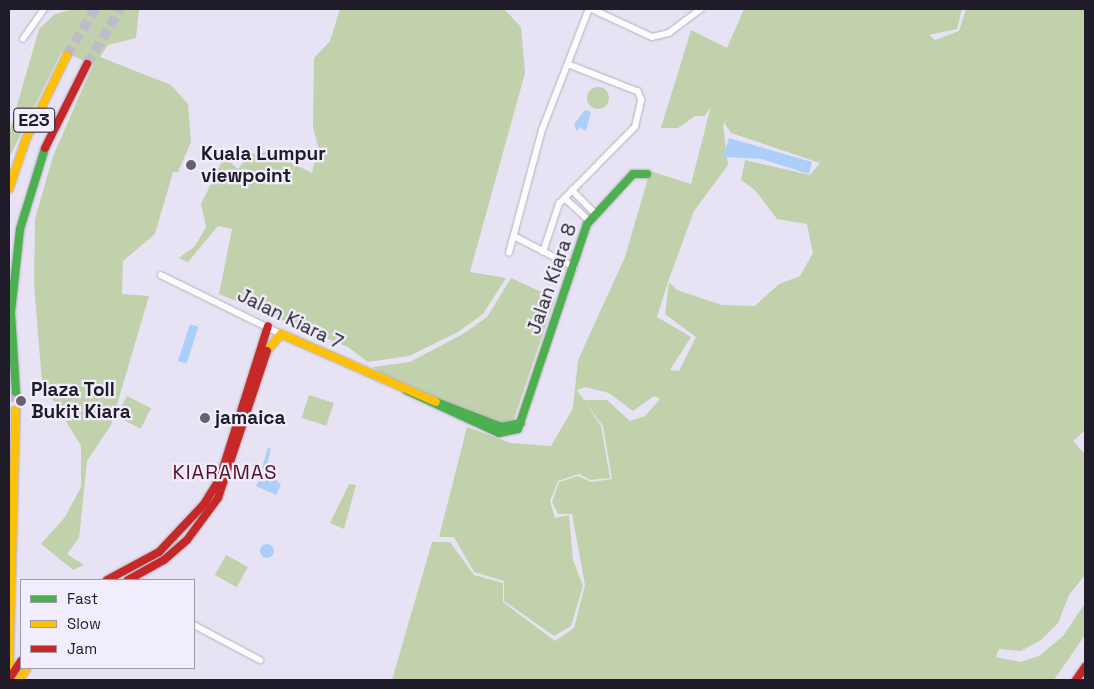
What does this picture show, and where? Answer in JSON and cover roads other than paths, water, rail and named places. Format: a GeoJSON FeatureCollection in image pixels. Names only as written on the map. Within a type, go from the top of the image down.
{"type":"FeatureCollection","features":[{"type":"Feature","properties":{"kind":"main road","name":"E23"},"geometry":{"type":"LineString","coordinates":[[9,189],[26,139],[67,54]]}},
{"type":"Feature","properties":{"kind":"main road","name":"E23"},"geometry":{"type":"LineString","coordinates":[[16,392],[11,312],[20,229],[42,155],[86,64]]}},
{"type":"Feature","properties":{"kind":"main road","name":"Jalan Kiara 8"},"geometry":{"type":"LineString","coordinates":[[406,390],[499,433],[514,433],[521,423],[589,220],[633,174],[647,174]]}},
{"type":"Feature","properties":{"kind":"main road"},"geometry":{"type":"LineString","coordinates":[[125,578],[159,552],[187,527],[220,478],[268,326]]}},
{"type":"Feature","properties":{"kind":"main road"},"geometry":{"type":"LineString","coordinates":[[125,578],[164,560],[187,540],[218,498],[267,350],[281,334]]}},
{"type":"Feature","properties":{"kind":"main road","name":"Jalan Kiara 7"},"geometry":{"type":"LineString","coordinates":[[281,334],[366,374],[406,390]]}},
{"type":"Feature","properties":{"kind":"main road"},"geometry":{"type":"LineString","coordinates":[[9,671],[14,615],[16,410]]}},
{"type":"Feature","properties":{"kind":"main road"},"geometry":{"type":"LineString","coordinates":[[9,680],[20,663]]}},
{"type":"Feature","properties":{"kind":"main road"},"geometry":{"type":"LineString","coordinates":[[1076,680],[1085,668]]}},
{"type":"Feature","properties":{"kind":"main road"},"geometry":{"type":"LineString","coordinates":[[19,680],[26,669]]}},
{"type":"Feature","properties":{"kind":"street"},"geometry":{"type":"LineString","coordinates":[[23,39],[44,9]]}},
{"type":"Feature","properties":{"kind":"street"},"geometry":{"type":"LineString","coordinates":[[509,253],[542,130],[590,9],[652,37],[669,33],[701,9]]}},
{"type":"Feature","properties":{"kind":"street"},"geometry":{"type":"LineString","coordinates":[[544,252],[565,198],[635,127],[641,100],[638,92],[569,65]]}},
{"type":"Feature","properties":{"kind":"street"},"geometry":{"type":"LineString","coordinates":[[572,190],[595,213]]}},
{"type":"Feature","properties":{"kind":"street"},"geometry":{"type":"LineString","coordinates":[[565,198],[589,220]]}},
{"type":"Feature","properties":{"kind":"street"},"geometry":{"type":"LineString","coordinates":[[514,236],[574,267]]}},
{"type":"Feature","properties":{"kind":"street","name":"Jalan Kiara 7"},"geometry":{"type":"LineString","coordinates":[[161,275],[281,334]]}},
{"type":"Feature","properties":{"kind":"street"},"geometry":{"type":"LineString","coordinates":[[195,626],[260,660]]}},
{"type":"Feature","properties":{"kind":"water"},"geometry":{"type":"Polygon","coordinates":[[[585,110],[591,112],[586,131],[580,127],[577,131],[574,124],[585,110]]]}},
{"type":"Feature","properties":{"kind":"water"},"geometry":{"type":"Polygon","coordinates":[[[729,138],[812,162],[809,174],[761,159],[723,157],[729,138]]]}},
{"type":"Feature","properties":{"kind":"water"},"geometry":{"type":"Polygon","coordinates":[[[190,324],[199,327],[187,364],[178,361],[190,324]]]}},
{"type":"Feature","properties":{"kind":"water"},"geometry":{"type":"Polygon","coordinates":[[[268,447],[271,449],[266,469],[281,485],[276,495],[256,486],[261,477],[271,482],[262,468],[268,447]]]}},
{"type":"Feature","properties":{"kind":"water"},"geometry":{"type":"Polygon","coordinates":[[[264,544],[270,544],[274,551],[270,558],[264,558],[260,554],[260,548],[264,544]]]}},
{"type":"Feature","properties":{"kind":"tunnel"},"geometry":{"type":"LineString","coordinates":[[67,55],[95,9]]}},
{"type":"Feature","properties":{"kind":"tunnel"},"geometry":{"type":"LineString","coordinates":[[87,64],[120,9]]}},
{"type":"Feature","properties":{"kind":"tunnel"},"geometry":{"type":"LineString","coordinates":[[16,392],[16,410]]}},
{"type":"Feature","properties":{"kind":"place","name":"Kuala Lumpur viewpoint"},"geometry":{"type":"Point","coordinates":[191,165]}},
{"type":"Feature","properties":{"kind":"place","name":"Plaza Toll Bukit Kiara"},"geometry":{"type":"Point","coordinates":[21,401]}},
{"type":"Feature","properties":{"kind":"place","name":"jamaica"},"geometry":{"type":"Point","coordinates":[205,418]}},
{"type":"Feature","properties":{"kind":"district","name":"KIARAMAS"},"geometry":{"type":"Point","coordinates":[225,472]}}]}
